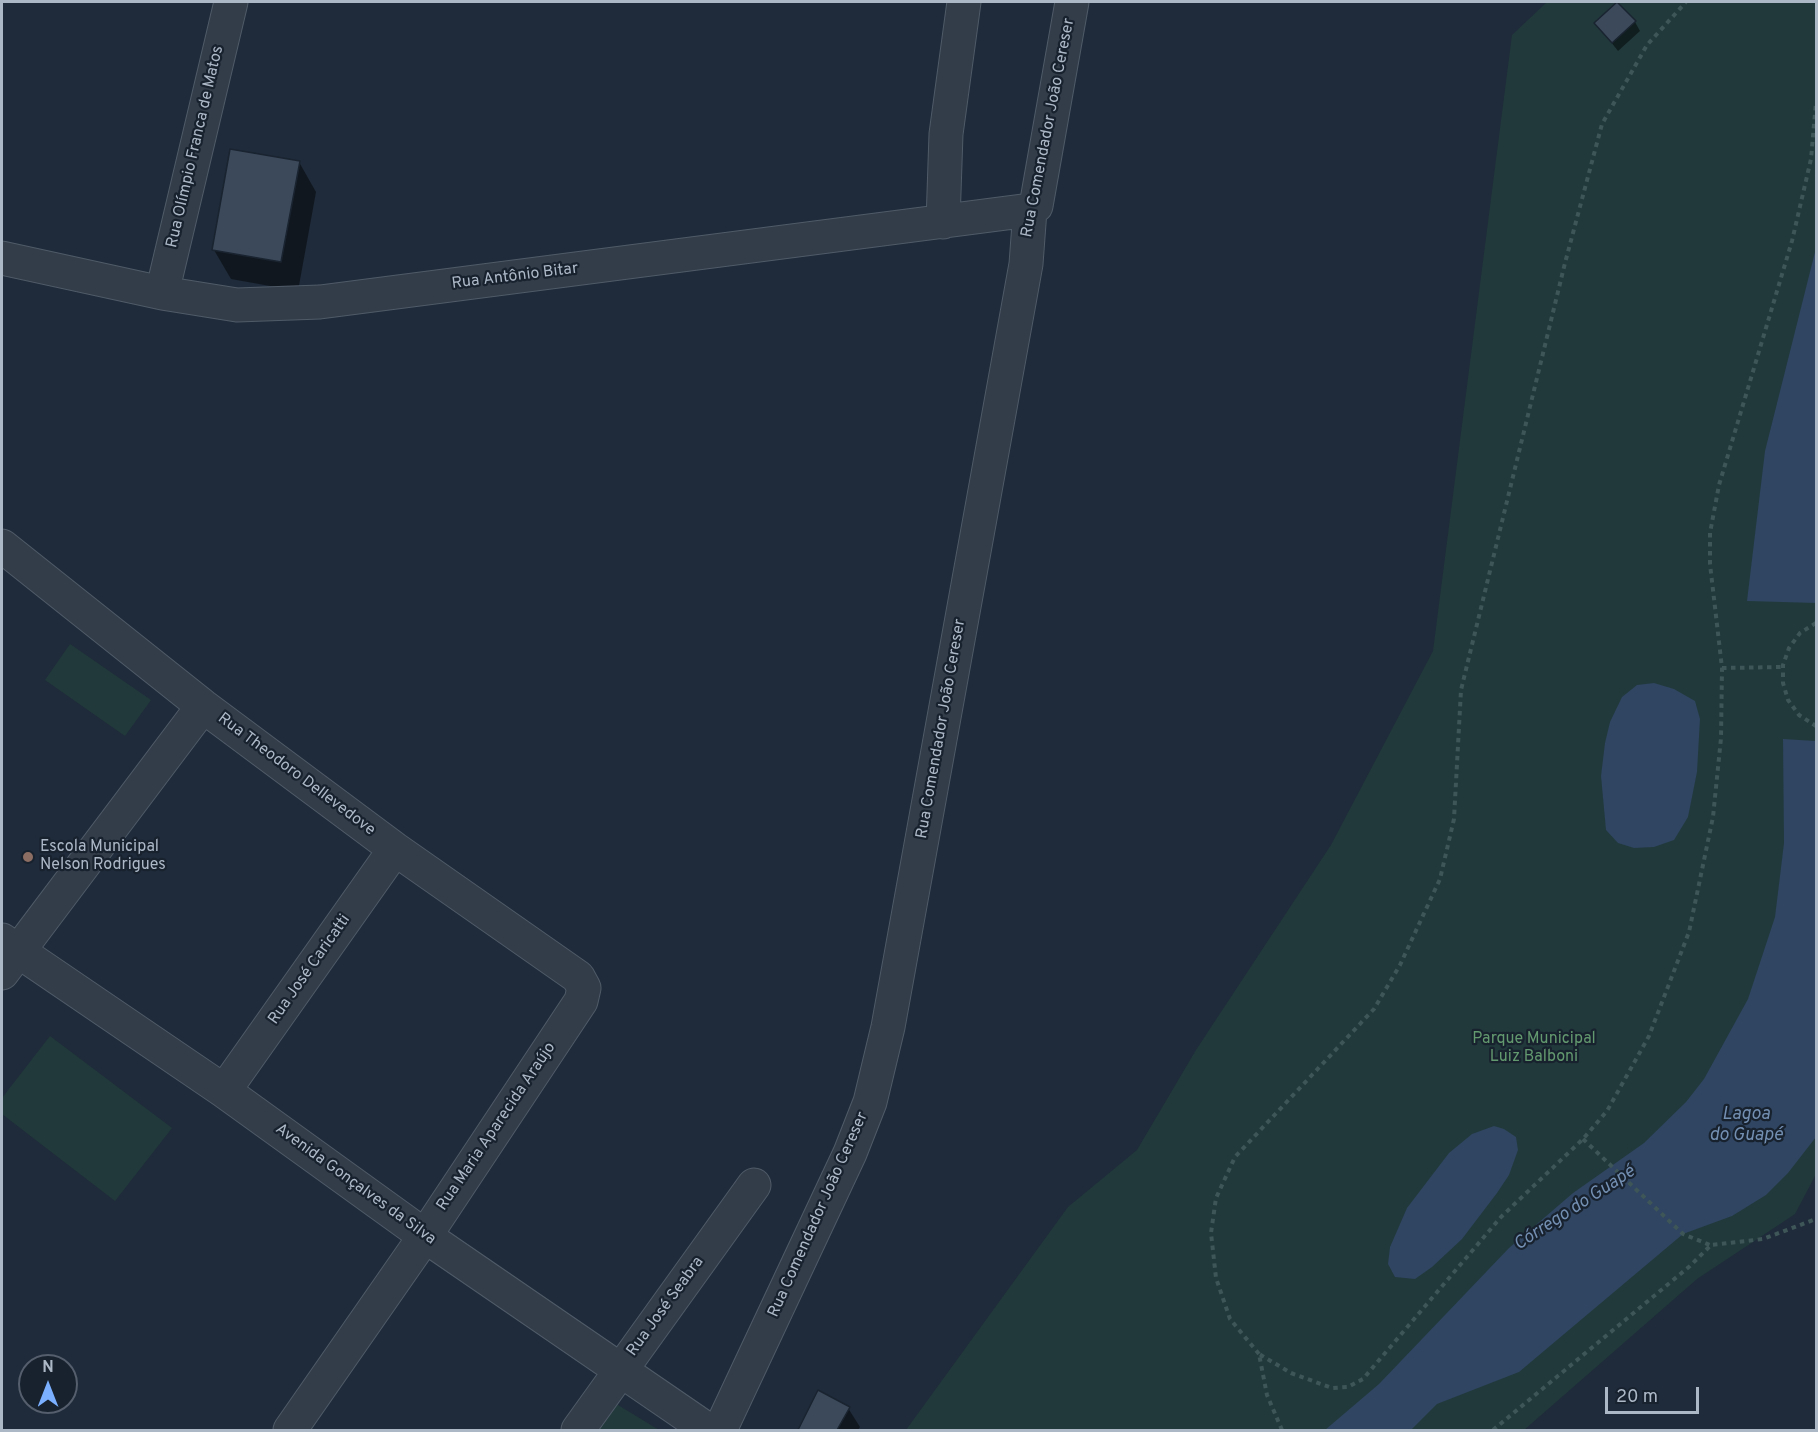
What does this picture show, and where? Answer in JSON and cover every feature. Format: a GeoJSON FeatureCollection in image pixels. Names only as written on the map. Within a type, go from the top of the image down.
{"type":"FeatureCollection","features":[{"type":"Feature","properties":{"kind":"street","name":"Rua Olímpio Franca de Matos"},"geometry":{"type":"LineString","coordinates":[[162,293],[231,2]]}},
{"type":"Feature","properties":{"kind":"street"},"geometry":{"type":"LineString","coordinates":[[943,222],[946,134],[964,2]]}},
{"type":"Feature","properties":{"kind":"street","name":"Rua Comendador João Cereser"},"geometry":{"type":"LineString","coordinates":[[720,1431],[850,1153],[870,1102],[888,1027],[970,581],[1026,264],[1030,210],[1036,206],[1072,2]]}},
{"type":"Feature","properties":{"kind":"street","name":"Rua Antônio Bitar"},"geometry":{"type":"LineString","coordinates":[[2,258],[162,293],[237,305],[320,302],[1030,210]]}},
{"type":"Feature","properties":{"kind":"street","name":"Rua Theodoro Dellevedove"},"geometry":{"type":"LineString","coordinates":[[2,546],[203,706],[395,849],[578,977],[584,988],[581,1001]]}},
{"type":"Feature","properties":{"kind":"street"},"geometry":{"type":"LineString","coordinates":[[6,955],[203,706]]}},
{"type":"Feature","properties":{"kind":"street","name":"Rua José Caricatti"},"geometry":{"type":"LineString","coordinates":[[224,1091],[395,849]]}},
{"type":"Feature","properties":{"kind":"street","name":"Avenida Gonçalves da Silva"},"geometry":{"type":"LineString","coordinates":[[6,955],[224,1091],[425,1236],[708,1431]]}},
{"type":"Feature","properties":{"kind":"street","name":"Rua Maria Aparecida Araújo"},"geometry":{"type":"LineString","coordinates":[[290,1431],[425,1236],[581,1001]]}},
{"type":"Feature","properties":{"kind":"street","name":"Rua José Seabra"},"geometry":{"type":"LineString","coordinates":[[578,1431],[754,1185]]}},
{"type":"Feature","properties":{"kind":"path"},"geometry":{"type":"LineString","coordinates":[[1686,2],[1647,45],[1602,124],[1565,263],[1461,690],[1454,819],[1440,879],[1400,965],[1374,1008],[1235,1156],[1216,1198],[1211,1233],[1216,1278],[1230,1319],[1259,1354],[1291,1373],[1332,1388],[1348,1387],[1363,1379],[1501,1217],[1583,1139],[1607,1110],[1649,1036],[1689,932],[1713,817],[1721,738],[1722,668],[1710,564],[1710,533],[1719,485],[1792,241],[1811,159],[1816,102]]}},
{"type":"Feature","properties":{"kind":"path"},"geometry":{"type":"LineString","coordinates":[[1816,623],[1800,633],[1790,648],[1783,668],[1783,683],[1788,700],[1799,715],[1816,726]]}},
{"type":"Feature","properties":{"kind":"path"},"geometry":{"type":"LineString","coordinates":[[1722,668],[1783,668]]}},
{"type":"Feature","properties":{"kind":"path"},"geometry":{"type":"LineString","coordinates":[[1583,1139],[1683,1234],[1711,1245],[1763,1239],[1816,1218]]}},
{"type":"Feature","properties":{"kind":"path"},"geometry":{"type":"LineString","coordinates":[[1493,1431],[1690,1266],[1711,1245]]}},
{"type":"Feature","properties":{"kind":"path"},"geometry":{"type":"LineString","coordinates":[[1259,1354],[1267,1395],[1281,1431]]}},
{"type":"Feature","properties":{"kind":"green space","name":"Parque Municipal Luiz Balboni"},"geometry":{"type":"Polygon","coordinates":[[[1547,2],[1816,2],[1816,1174],[1795,1214],[1697,1279],[1524,1430],[906,1430],[1068,1207],[1137,1150],[1196,1050],[1331,845],[1433,651],[1512,35],[1547,2]]]}},
{"type":"Feature","properties":{"kind":"green space"},"geometry":{"type":"Polygon","coordinates":[[[70,644],[151,700],[125,736],[45,680],[70,644]]]}},
{"type":"Feature","properties":{"kind":"green space"},"geometry":{"type":"Polygon","coordinates":[[[50,1036],[172,1128],[115,1201],[2,1114],[2,1098],[50,1036]]]}},
{"type":"Feature","properties":{"kind":"green space"},"geometry":{"type":"Polygon","coordinates":[[[618,1405],[659,1430],[599,1430],[618,1405]]]}},
{"type":"Feature","properties":{"kind":"water"},"geometry":{"type":"Polygon","coordinates":[[[1816,248],[1816,603],[1747,601],[1765,451],[1816,248]]]}},
{"type":"Feature","properties":{"kind":"water"},"geometry":{"type":"Polygon","coordinates":[[[1654,683],[1674,689],[1695,701],[1700,719],[1697,772],[1688,817],[1674,840],[1654,847],[1634,848],[1618,843],[1606,830],[1601,776],[1605,743],[1610,722],[1622,697],[1637,685],[1654,683]]]}},
{"type":"Feature","properties":{"kind":"water","name":"Lagoa do Guapé"},"geometry":{"type":"Polygon","coordinates":[[[1783,739],[1816,741],[1816,1137],[1788,1173],[1766,1195],[1732,1216],[1683,1234],[1519,1372],[1437,1404],[1411,1430],[1325,1430],[1379,1384],[1509,1248],[1573,1193],[1644,1143],[1686,1102],[1704,1079],[1748,999],[1775,917],[1784,843],[1783,739]]]}},
{"type":"Feature","properties":{"kind":"water"},"geometry":{"type":"Polygon","coordinates":[[[1494,1126],[1516,1137],[1518,1150],[1509,1175],[1462,1239],[1432,1267],[1415,1279],[1395,1277],[1388,1264],[1390,1247],[1407,1208],[1449,1153],[1472,1134],[1494,1126]]]}},
{"type":"Feature","properties":{"kind":"building"},"geometry":{"type":"Polygon","coordinates":[[[1617,2],[1636,21],[1612,43],[1594,23],[1617,2]]]}},
{"type":"Feature","properties":{"kind":"building"},"geometry":{"type":"Polygon","coordinates":[[[230,149],[300,161],[281,262],[212,250],[230,149]]]}},
{"type":"Feature","properties":{"kind":"building"},"geometry":{"type":"Polygon","coordinates":[[[818,1390],[850,1407],[837,1430],[798,1430],[818,1390]]]}},
{"type":"Feature","properties":{"kind":"place","name":"Escola Municipal Nelson Rodrigues"},"geometry":{"type":"Point","coordinates":[28,857]}},
{"type":"Feature","properties":{"kind":"water label","name":"Córrego do Guapé"},"geometry":{"type":"Point","coordinates":[1575,1209]}}]}
